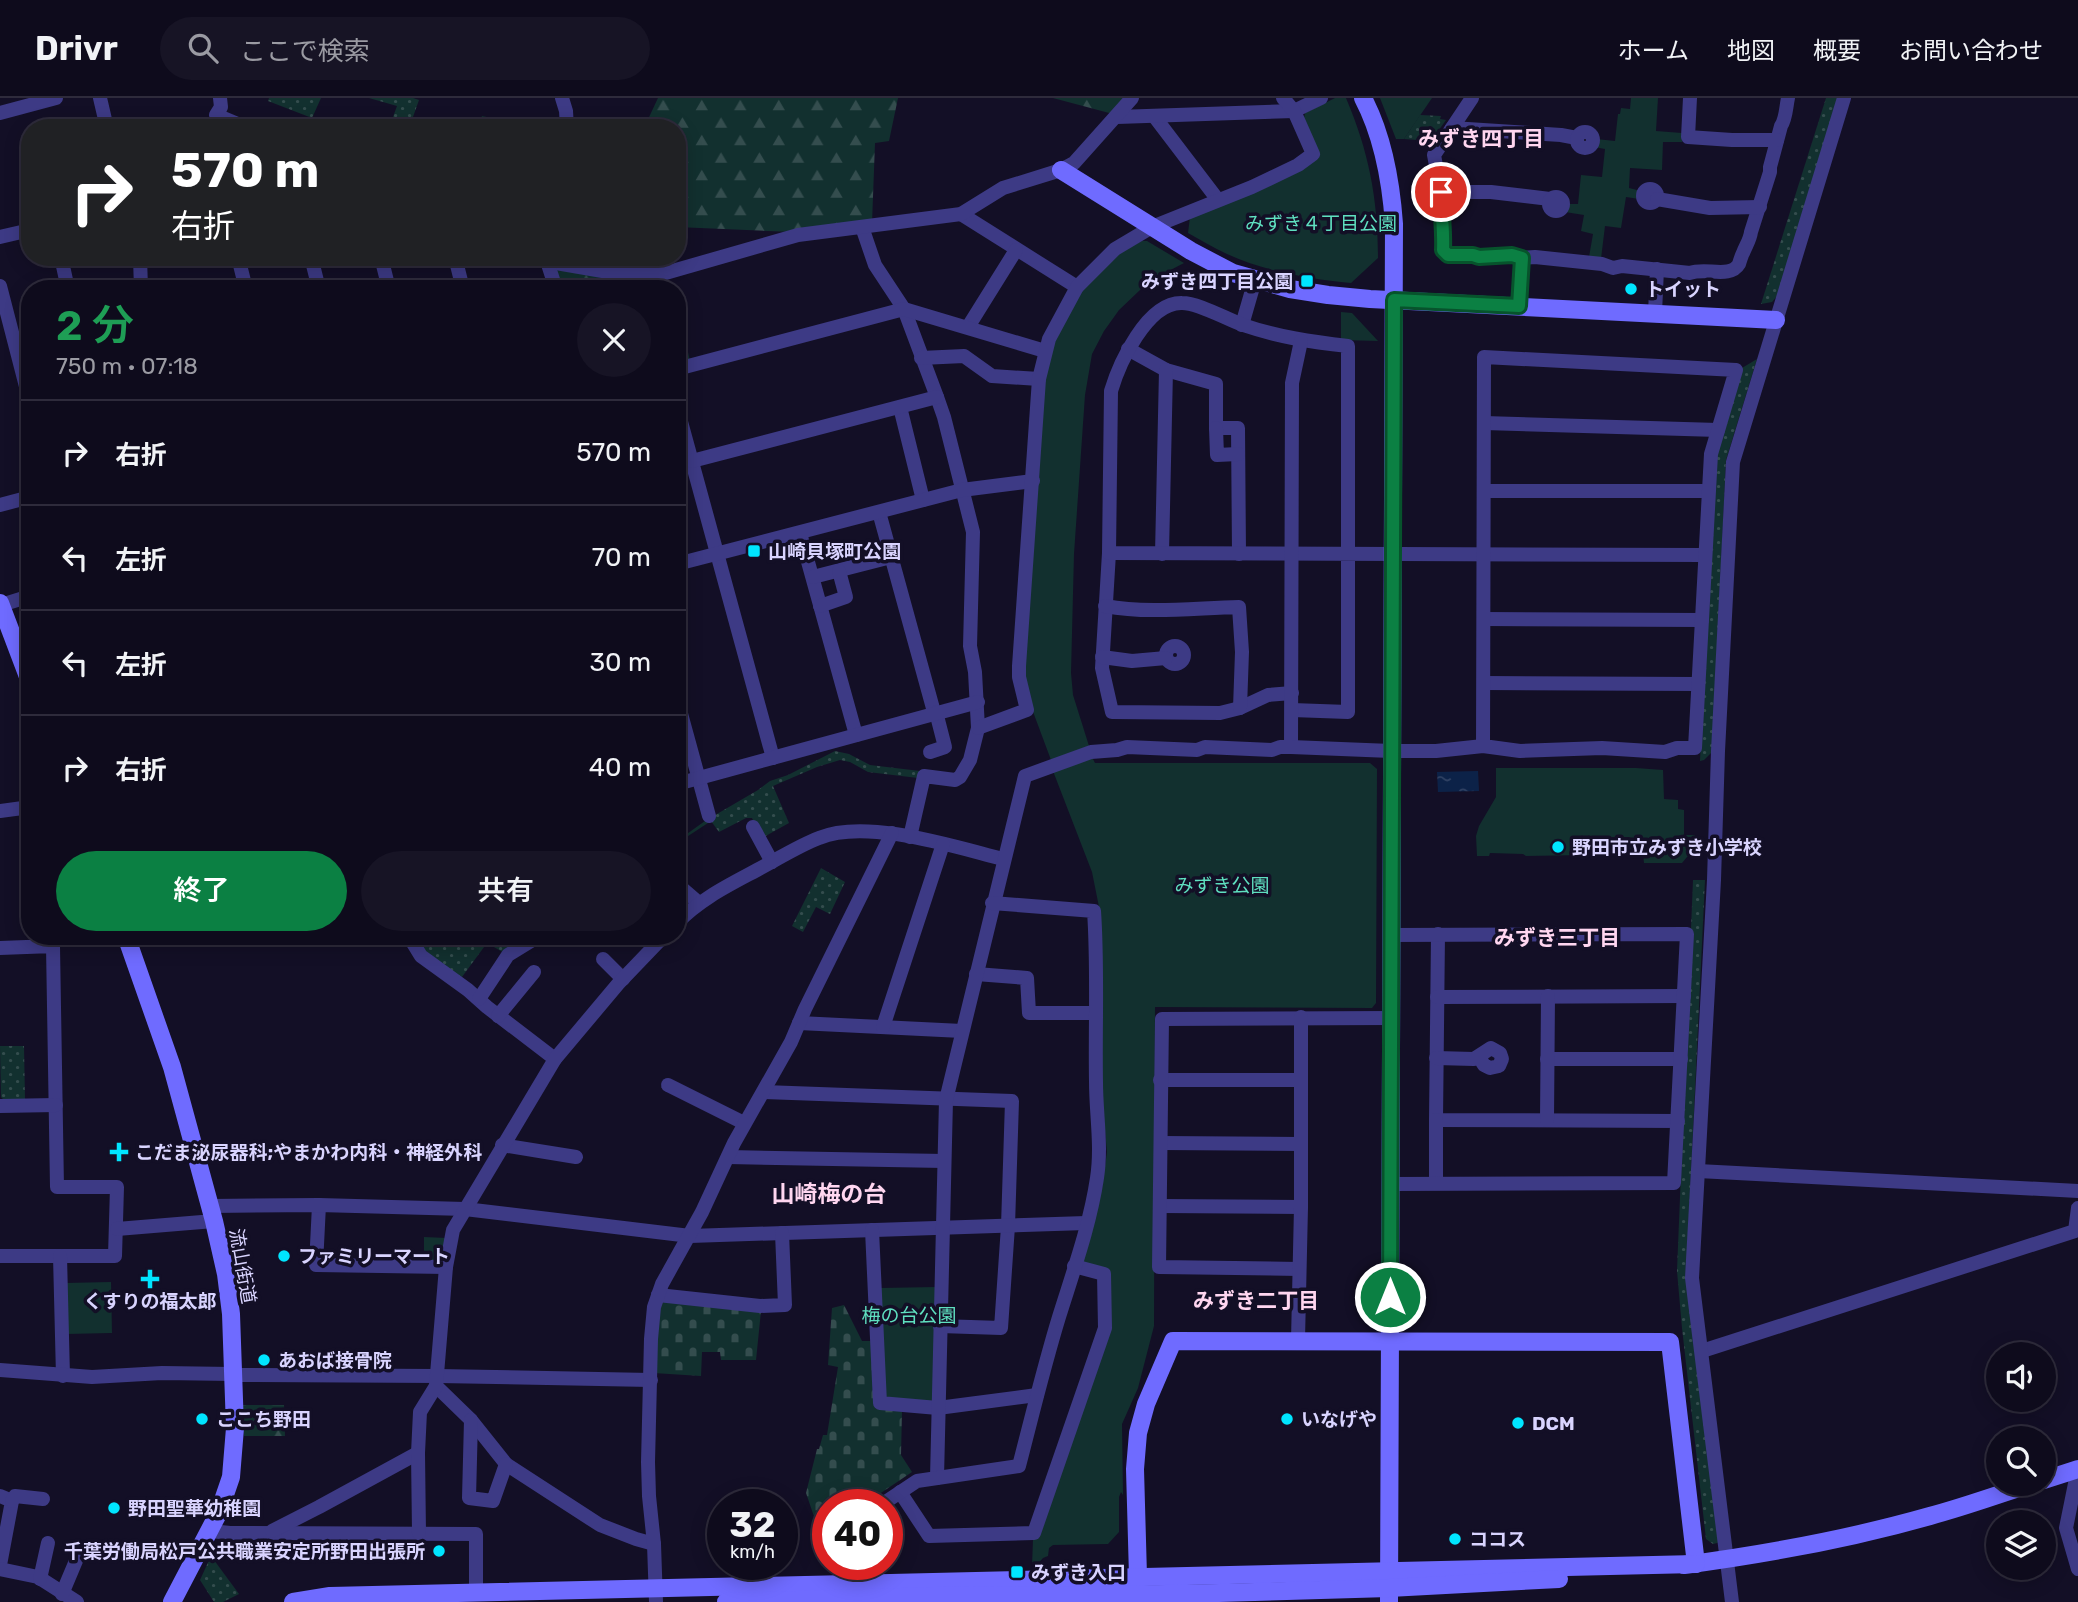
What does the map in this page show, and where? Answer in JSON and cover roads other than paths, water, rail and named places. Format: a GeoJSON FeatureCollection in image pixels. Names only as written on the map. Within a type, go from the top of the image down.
{"type":"FeatureCollection","features":[{"type":"Feature","properties":{"kind":"street"},"geometry":{"type":"LineString","coordinates":[[0,113],[56,98]]}},
{"type":"Feature","properties":{"kind":"street"},"geometry":{"type":"LineString","coordinates":[[100,98],[105,119]]}},
{"type":"Feature","properties":{"kind":"street"},"geometry":{"type":"LineString","coordinates":[[213,119],[221,107],[220,98]]}},
{"type":"Feature","properties":{"kind":"street"},"geometry":{"type":"LineString","coordinates":[[562,98],[566,119]]}},
{"type":"Feature","properties":{"kind":"street"},"geometry":{"type":"LineString","coordinates":[[580,266],[620,274],[662,274],[798,235],[961,214],[1003,188],[1061,170],[1074,163],[1132,98]]}},
{"type":"Feature","properties":{"kind":"street"},"geometry":{"type":"LineString","coordinates":[[978,728],[1027,710],[1019,677],[1039,379],[1049,339],[1077,287],[1115,249],[1152,227],[1252,187],[1298,165],[1313,154],[1294,111],[1283,98]]}},
{"type":"Feature","properties":{"kind":"street"},"geometry":{"type":"LineString","coordinates":[[1117,117],[1294,111],[1321,98]]}},
{"type":"Feature","properties":{"kind":"street"},"geometry":{"type":"LineString","coordinates":[[1363,98],[1379,141],[1391,188],[1394,224],[1389,1587]]}},
{"type":"Feature","properties":{"kind":"street"},"geometry":{"type":"LineString","coordinates":[[1472,98],[1434,155],[1441,192],[1443,250],[1448,255],[1512,255],[1602,264],[1613,268],[1690,273],[1698,270],[1731,272],[1739,264],[1743,250],[1750,241],[1784,122],[1785,99]]}},
{"type":"Feature","properties":{"kind":"street"},"geometry":{"type":"LineString","coordinates":[[1690,98],[1688,137],[1777,140]]}},
{"type":"Feature","properties":{"kind":"street"},"geometry":{"type":"LineString","coordinates":[[1732,1602],[1692,1278],[1733,462],[1844,98]]}},
{"type":"Feature","properties":{"kind":"street"},"geometry":{"type":"LineString","coordinates":[[1154,116],[1218,200]]}},
{"type":"Feature","properties":{"kind":"street"},"geometry":{"type":"LineString","coordinates":[[1452,128],[1577,138]]}},
{"type":"Feature","properties":{"kind":"street"},"geometry":{"type":"LineString","coordinates":[[1061,170],[1212,263],[1255,280],[1290,289],[1394,300],[1776,320]]}},
{"type":"Feature","properties":{"kind":"street"},"geometry":{"type":"LineString","coordinates":[[1441,192],[1490,192],[1550,199]]}},
{"type":"Feature","properties":{"kind":"street"},"geometry":{"type":"LineString","coordinates":[[1657,200],[1710,208],[1760,206]]}},
{"type":"Feature","properties":{"kind":"street"},"geometry":{"type":"LineString","coordinates":[[961,214],[1077,287]]}},
{"type":"Feature","properties":{"kind":"street"},"geometry":{"type":"LineString","coordinates":[[862,227],[875,265],[904,309],[937,397],[973,532],[970,646],[978,702],[978,728],[970,760],[960,777],[955,780],[924,776],[909,837]]}},
{"type":"Feature","properties":{"kind":"street"},"geometry":{"type":"LineString","coordinates":[[0,237],[21,232]]}},
{"type":"Feature","properties":{"kind":"street"},"geometry":{"type":"LineString","coordinates":[[968,327],[1016,250]]}},
{"type":"Feature","properties":{"kind":"street"},"geometry":{"type":"LineString","coordinates":[[1519,306],[1522,258]]}},
{"type":"Feature","properties":{"kind":"street"},"geometry":{"type":"LineString","coordinates":[[1655,313],[1657,269]]}},
{"type":"Feature","properties":{"kind":"street"},"geometry":{"type":"LineString","coordinates":[[1242,325],[1255,280]]}},
{"type":"Feature","properties":{"kind":"street"},"geometry":{"type":"LineString","coordinates":[[0,286],[21,367]]}},
{"type":"Feature","properties":{"kind":"street"},"geometry":{"type":"LineString","coordinates":[[1292,694],[1268,695],[1240,708],[1220,713],[1112,712],[1102,668],[1109,553],[1110,400],[1116,374],[1128,348],[1158,312],[1172,304],[1183,303],[1242,325],[1301,341],[1348,346],[1348,712],[1292,710]]}},
{"type":"Feature","properties":{"kind":"street"},"geometry":{"type":"LineString","coordinates":[[686,367],[904,309],[1045,351]]}},
{"type":"Feature","properties":{"kind":"street"},"geometry":{"type":"LineString","coordinates":[[1292,747],[1292,383],[1301,341]]}},
{"type":"Feature","properties":{"kind":"street"},"geometry":{"type":"LineString","coordinates":[[1128,348],[1166,370],[1216,384],[1217,454],[1238,454]]}},
{"type":"Feature","properties":{"kind":"street"},"geometry":{"type":"LineString","coordinates":[[921,358],[964,356],[992,376],[1039,379]]}},
{"type":"Feature","properties":{"kind":"street"},"geometry":{"type":"LineString","coordinates":[[937,1478],[946,1100],[1025,776],[1091,752],[1126,747],[1157,747],[1165,750],[1197,750],[1205,747],[1272,750],[1292,747],[1436,751],[1483,746],[1520,751],[1602,748],[1665,752],[1677,748],[1695,748],[1711,454],[1736,370],[1484,357],[1483,746]]}},
{"type":"Feature","properties":{"kind":"street"},"geometry":{"type":"LineString","coordinates":[[1162,554],[1166,370]]}},
{"type":"Feature","properties":{"kind":"street"},"geometry":{"type":"LineString","coordinates":[[692,461],[937,397]]}},
{"type":"Feature","properties":{"kind":"street"},"geometry":{"type":"LineString","coordinates":[[900,407],[923,500]]}},
{"type":"Feature","properties":{"kind":"street"},"geometry":{"type":"LineString","coordinates":[[1484,423],[1717,430]]}},
{"type":"Feature","properties":{"kind":"street"},"geometry":{"type":"LineString","coordinates":[[1216,428],[1238,428],[1239,554]]}},
{"type":"Feature","properties":{"kind":"street"},"geometry":{"type":"LineString","coordinates":[[686,439],[773,758]]}},
{"type":"Feature","properties":{"kind":"street"},"geometry":{"type":"LineString","coordinates":[[686,562],[962,490],[1032,481]]}},
{"type":"Feature","properties":{"kind":"street"},"geometry":{"type":"LineString","coordinates":[[1485,491],[1708,491]]}},
{"type":"Feature","properties":{"kind":"street"},"geometry":{"type":"LineString","coordinates":[[0,506],[21,500]]}},
{"type":"Feature","properties":{"kind":"street"},"geometry":{"type":"LineString","coordinates":[[879,512],[945,747],[930,752]]}},
{"type":"Feature","properties":{"kind":"street"},"geometry":{"type":"LineString","coordinates":[[800,533],[856,735]]}},
{"type":"Feature","properties":{"kind":"street"},"geometry":{"type":"LineString","coordinates":[[1109,553],[1705,555]]}},
{"type":"Feature","properties":{"kind":"street"},"geometry":{"type":"LineString","coordinates":[[813,577],[891,557]]}},
{"type":"Feature","properties":{"kind":"street"},"geometry":{"type":"LineString","coordinates":[[820,606],[846,597],[839,570]]}},
{"type":"Feature","properties":{"kind":"street"},"geometry":{"type":"LineString","coordinates":[[21,598],[0,604],[21,659]]}},
{"type":"Feature","properties":{"kind":"street"},"geometry":{"type":"LineString","coordinates":[[1105,606],[1154,610],[1239,607],[1242,652],[1240,708]]}},
{"type":"Feature","properties":{"kind":"street"},"geometry":{"type":"LineString","coordinates":[[1484,619],[1702,620]]}},
{"type":"Feature","properties":{"kind":"street"},"geometry":{"type":"LineString","coordinates":[[1102,657],[1132,661],[1166,657]]}},
{"type":"Feature","properties":{"kind":"street"},"geometry":{"type":"LineString","coordinates":[[1483,683],[1698,684]]}},
{"type":"Feature","properties":{"kind":"street"},"geometry":{"type":"LineString","coordinates":[[686,782],[978,702]]}},
{"type":"Feature","properties":{"kind":"street"},"geometry":{"type":"LineString","coordinates":[[686,731],[709,816]]}},
{"type":"Feature","properties":{"kind":"street"},"geometry":{"type":"LineString","coordinates":[[0,811],[21,808]]}},
{"type":"Feature","properties":{"kind":"street"},"geometry":{"type":"LineString","coordinates":[[753,827],[772,862]]}},
{"type":"Feature","properties":{"kind":"street"},"geometry":{"type":"LineString","coordinates":[[686,915],[720,890],[821,837],[860,831],[892,833],[1003,859]]}},
{"type":"Feature","properties":{"kind":"street"},"geometry":{"type":"LineString","coordinates":[[655,1595],[649,1496],[651,1339],[654,1307],[662,1284],[690,1236],[744,1123],[783,1059],[892,833]]}},
{"type":"Feature","properties":{"kind":"street"},"geometry":{"type":"LineString","coordinates":[[883,1027],[943,844]]}},
{"type":"Feature","properties":{"kind":"street"},"geometry":{"type":"LineString","coordinates":[[686,892],[699,903]]}},
{"type":"Feature","properties":{"kind":"street"},"geometry":{"type":"LineString","coordinates":[[903,1491],[917,1481],[1019,1466],[1097,1181],[1100,1160],[1096,1086],[1097,947],[1094,912],[992,903]]}},
{"type":"Feature","properties":{"kind":"street"},"geometry":{"type":"LineString","coordinates":[[1436,1183],[1438,934]]}},
{"type":"Feature","properties":{"kind":"street"},"geometry":{"type":"LineString","coordinates":[[1391,935],[1687,934],[1674,1184],[1391,1184]]}},
{"type":"Feature","properties":{"kind":"street","name":"流山街道"},"geometry":{"type":"LineString","coordinates":[[129,945],[172,1068],[212,1214],[226,1274],[232,1333],[236,1428],[231,1477],[211,1531],[172,1602]]}},
{"type":"Feature","properties":{"kind":"street"},"geometry":{"type":"LineString","coordinates":[[414,945],[421,956],[555,1059]]}},
{"type":"Feature","properties":{"kind":"street"},"geometry":{"type":"LineString","coordinates":[[478,999],[508,955],[524,945]]}},
{"type":"Feature","properties":{"kind":"street"},"geometry":{"type":"LineString","coordinates":[[419,1533],[420,1412],[437,1381],[446,1267],[453,1230],[555,1059],[654,945]]}},
{"type":"Feature","properties":{"kind":"street"},"geometry":{"type":"LineString","coordinates":[[0,948],[53,946],[57,1187],[117,1187],[115,1256],[0,1256]]}},
{"type":"Feature","properties":{"kind":"street"},"geometry":{"type":"LineString","coordinates":[[603,959],[623,979]]}},
{"type":"Feature","properties":{"kind":"street"},"geometry":{"type":"LineString","coordinates":[[498,1016],[534,972]]}},
{"type":"Feature","properties":{"kind":"street"},"geometry":{"type":"LineString","coordinates":[[976,974],[1027,978],[1029,1013],[1096,1013]]}},
{"type":"Feature","properties":{"kind":"street"},"geometry":{"type":"LineString","coordinates":[[1547,1121],[1548,996]]}},
{"type":"Feature","properties":{"kind":"street"},"geometry":{"type":"LineString","coordinates":[[1437,997],[1684,996]]}},
{"type":"Feature","properties":{"kind":"street"},"geometry":{"type":"LineString","coordinates":[[1298,1340],[1301,1017]]}},
{"type":"Feature","properties":{"kind":"street"},"geometry":{"type":"LineString","coordinates":[[1299,1269],[1159,1267],[1162,1019],[1391,1018]]}},
{"type":"Feature","properties":{"kind":"street"},"geometry":{"type":"LineString","coordinates":[[799,1023],[962,1031]]}},
{"type":"Feature","properties":{"kind":"street"},"geometry":{"type":"LineString","coordinates":[[1436,1058],[1479,1057]]}},
{"type":"Feature","properties":{"kind":"street"},"geometry":{"type":"LineString","coordinates":[[1547,1059],[1681,1059]]}},
{"type":"Feature","properties":{"kind":"street"},"geometry":{"type":"LineString","coordinates":[[1160,1080],[1300,1080]]}},
{"type":"Feature","properties":{"kind":"street"},"geometry":{"type":"LineString","coordinates":[[668,1085],[744,1123]]}},
{"type":"Feature","properties":{"kind":"street"},"geometry":{"type":"LineString","coordinates":[[764,1092],[1012,1101],[1001,1328],[940,1326]]}},
{"type":"Feature","properties":{"kind":"street"},"geometry":{"type":"LineString","coordinates":[[0,1106],[56,1105]]}},
{"type":"Feature","properties":{"kind":"street"},"geometry":{"type":"LineString","coordinates":[[1436,1120],[1678,1121]]}},
{"type":"Feature","properties":{"kind":"street"},"geometry":{"type":"LineString","coordinates":[[1161,1143],[1301,1144]]}},
{"type":"Feature","properties":{"kind":"street"},"geometry":{"type":"LineString","coordinates":[[502,1145],[576,1157]]}},
{"type":"Feature","properties":{"kind":"street"},"geometry":{"type":"LineString","coordinates":[[728,1157],[944,1161]]}},
{"type":"Feature","properties":{"kind":"street"},"geometry":{"type":"LineString","coordinates":[[1698,1171],[2078,1191]]}},
{"type":"Feature","properties":{"kind":"street"},"geometry":{"type":"LineString","coordinates":[[117,1229],[212,1214],[319,1205],[465,1209],[690,1236],[1086,1223]]}},
{"type":"Feature","properties":{"kind":"street"},"geometry":{"type":"LineString","coordinates":[[319,1205],[316,1265],[446,1267]]}},
{"type":"Feature","properties":{"kind":"street"},"geometry":{"type":"LineString","coordinates":[[1161,1206],[1301,1207]]}},
{"type":"Feature","properties":{"kind":"street"},"geometry":{"type":"LineString","coordinates":[[1702,1351],[2075,1231],[2078,1208]]}},
{"type":"Feature","properties":{"kind":"street"},"geometry":{"type":"LineString","coordinates":[[872,1230],[880,1403],[938,1408],[1037,1395]]}},
{"type":"Feature","properties":{"kind":"street"},"geometry":{"type":"LineString","coordinates":[[658,1295],[760,1306],[785,1305],[782,1233]]}},
{"type":"Feature","properties":{"kind":"street"},"geometry":{"type":"LineString","coordinates":[[60,1256],[63,1376]]}},
{"type":"Feature","properties":{"kind":"street"},"geometry":{"type":"LineString","coordinates":[[903,1495],[929,1536],[1034,1533],[1105,1328],[1104,1274],[1074,1266]]}},
{"type":"Feature","properties":{"kind":"street"},"geometry":{"type":"LineString","coordinates":[[1138,1576],[1138,1433],[1146,1404],[1173,1341],[1670,1342],[1696,1564]]}},
{"type":"Feature","properties":{"kind":"street"},"geometry":{"type":"LineString","coordinates":[[0,1370],[92,1377],[162,1373],[437,1381],[651,1380]]}},
{"type":"Feature","properties":{"kind":"street"},"geometry":{"type":"LineString","coordinates":[[437,1381],[506,1464],[600,1525],[654,1544]]}},
{"type":"Feature","properties":{"kind":"street"},"geometry":{"type":"LineString","coordinates":[[471,1420],[469,1498],[493,1501],[506,1464]]}},
{"type":"Feature","properties":{"kind":"street"},"geometry":{"type":"LineString","coordinates":[[268,1533],[418,1453]]}},
{"type":"Feature","properties":{"kind":"street"},"geometry":{"type":"LineString","coordinates":[[2056,1476],[2078,1469],[2066,1528],[2078,1569]]}},
{"type":"Feature","properties":{"kind":"street"},"geometry":{"type":"LineString","coordinates":[[43,1499],[15,1496],[6,1499],[0,1567],[40,1579],[77,1602]]}},
{"type":"Feature","properties":{"kind":"street"},"geometry":{"type":"LineString","coordinates":[[293,1602],[330,1596],[476,1592],[1068,1596],[1538,1581],[1728,1560],[1821,1543],[1931,1516],[1994,1496]]}},
{"type":"Feature","properties":{"kind":"street"},"geometry":{"type":"LineString","coordinates":[[310,1512],[310,1532]]}},
{"type":"Feature","properties":{"kind":"street"},"geometry":{"type":"LineString","coordinates":[[211,1531],[476,1534],[476,1592]]}},
{"type":"Feature","properties":{"kind":"street"},"geometry":{"type":"LineString","coordinates":[[40,1579],[48,1543]]}},
{"type":"Feature","properties":{"kind":"street"},"geometry":{"type":"LineString","coordinates":[[62,1594],[78,1556]]}},
{"type":"Feature","properties":{"kind":"street"},"geometry":{"type":"LineString","coordinates":[[726,1602],[1138,1576],[1389,1587]]}},
{"type":"Feature","properties":{"kind":"water"},"geometry":{"type":"Polygon","coordinates":[[[1478,771],[1479,791],[1438,792],[1437,772],[1478,771]]]}},
{"type":"Feature","properties":{"kind":"place","name":"みずき四丁目公園"},"geometry":{"type":"Point","coordinates":[1307,281]}},
{"type":"Feature","properties":{"kind":"place","name":"トイット"},"geometry":{"type":"Point","coordinates":[1631,289]}},
{"type":"Feature","properties":{"kind":"place","name":"山崎貝塚町公園"},"geometry":{"type":"Point","coordinates":[754,551]}},
{"type":"Feature","properties":{"kind":"place","name":"野田市立みずき小学校"},"geometry":{"type":"Point","coordinates":[1558,847]}},
{"type":"Feature","properties":{"kind":"place","name":"こだま泌尿器科;やまかわ内科・神経外科"},"geometry":{"type":"Point","coordinates":[119,1152]}},
{"type":"Feature","properties":{"kind":"place","name":"ファミリーマート"},"geometry":{"type":"Point","coordinates":[284,1256]}},
{"type":"Feature","properties":{"kind":"place","name":"くすりの福太郎"},"geometry":{"type":"Point","coordinates":[150,1279]}},
{"type":"Feature","properties":{"kind":"place","name":"あおば接骨院"},"geometry":{"type":"Point","coordinates":[264,1360]}},
{"type":"Feature","properties":{"kind":"place","name":"ここち野田"},"geometry":{"type":"Point","coordinates":[202,1419]}},
{"type":"Feature","properties":{"kind":"place","name":"いなげや"},"geometry":{"type":"Point","coordinates":[1287,1419]}},
{"type":"Feature","properties":{"kind":"place","name":"DCM"},"geometry":{"type":"Point","coordinates":[1518,1423]}},
{"type":"Feature","properties":{"kind":"place","name":"野田聖華幼稚園"},"geometry":{"type":"Point","coordinates":[114,1508]}},
{"type":"Feature","properties":{"kind":"place","name":"ココス"},"geometry":{"type":"Point","coordinates":[1455,1539]}},
{"type":"Feature","properties":{"kind":"place","name":"千葉労働局松戸公共職業安定所野田出張所"},"geometry":{"type":"Point","coordinates":[439,1551]}},
{"type":"Feature","properties":{"kind":"place","name":"みずき入口"},"geometry":{"type":"Point","coordinates":[1017,1572]}},
{"type":"Feature","properties":{"kind":"district","name":"みずき四丁目"},"geometry":{"type":"Point","coordinates":[1481,139]}},
{"type":"Feature","properties":{"kind":"district","name":"みずき三丁目"},"geometry":{"type":"Point","coordinates":[1557,938]}},
{"type":"Feature","properties":{"kind":"district","name":"山崎梅の台"},"geometry":{"type":"Point","coordinates":[829,1194]}},
{"type":"Feature","properties":{"kind":"district","name":"みずき二丁目"},"geometry":{"type":"Point","coordinates":[1256,1301]}},
{"type":"Feature","properties":{"kind":"park label","name":"みずき４丁目公園"},"geometry":{"type":"Point","coordinates":[1321,223]}},
{"type":"Feature","properties":{"kind":"park label","name":"みずき公園"},"geometry":{"type":"Point","coordinates":[1222,885]}},
{"type":"Feature","properties":{"kind":"park label","name":"梅の台公園"},"geometry":{"type":"Point","coordinates":[909,1315]}}]}
